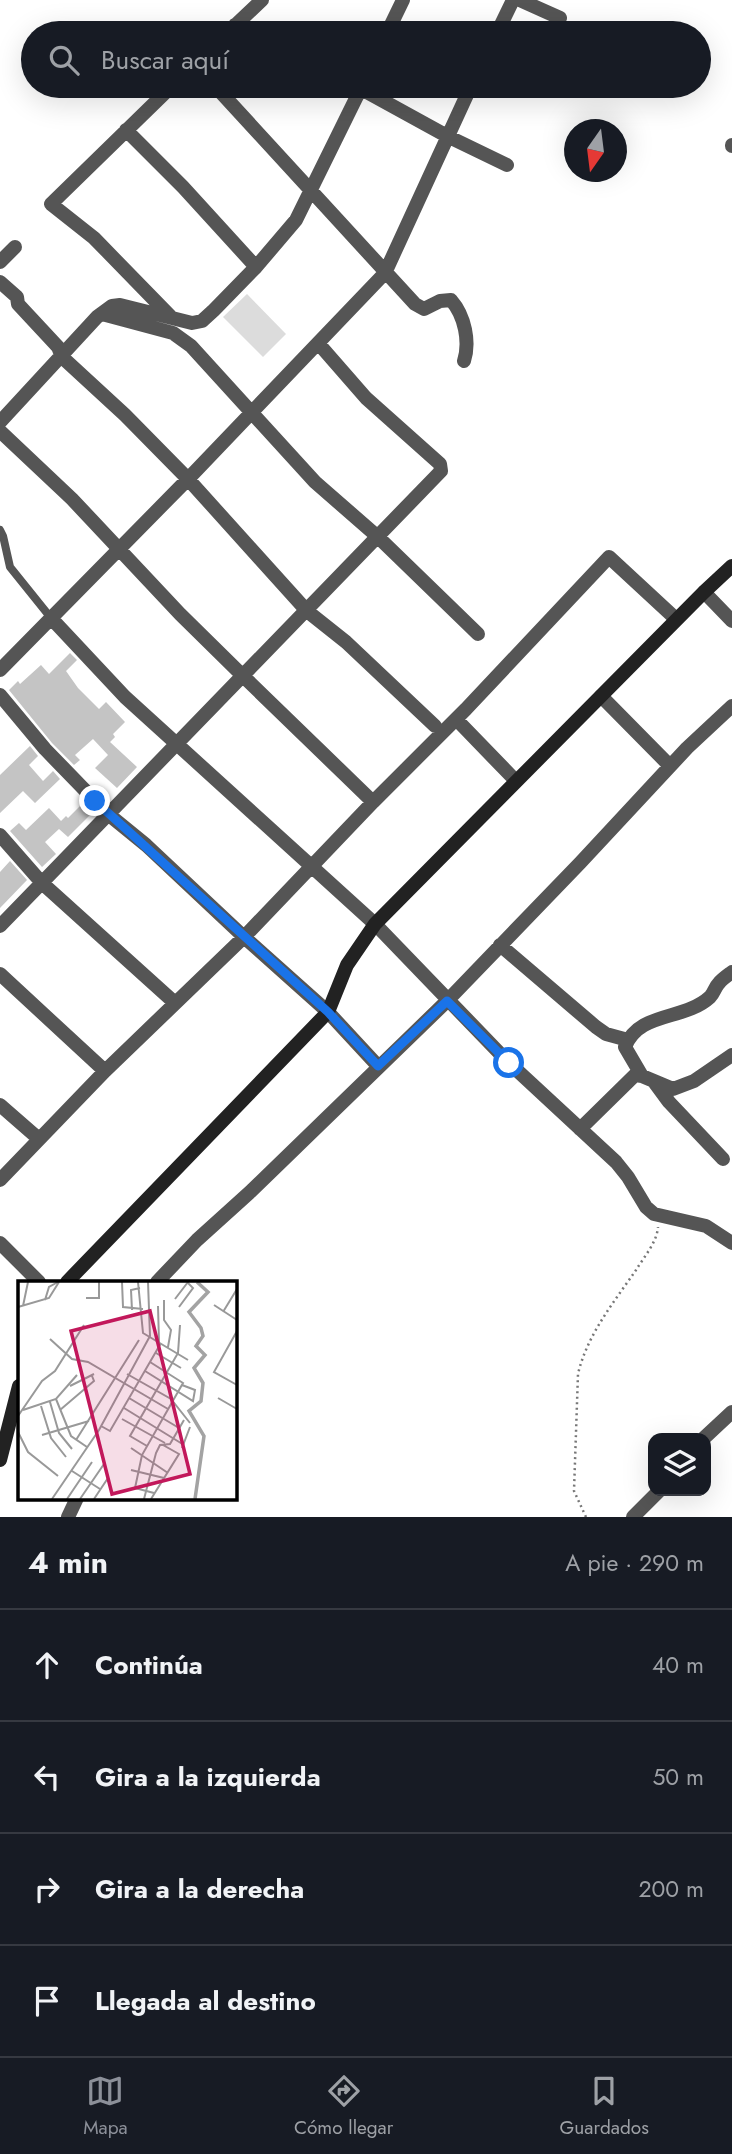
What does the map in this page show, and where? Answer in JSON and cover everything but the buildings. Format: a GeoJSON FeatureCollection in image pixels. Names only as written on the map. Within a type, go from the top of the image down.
{"type":"FeatureCollection","features":[{"type":"Feature","properties":{"kind":"main road"},"geometry":{"type":"LineString","coordinates":[[69,1281],[328,1012],[347,965],[375,924],[732,566]]}},
{"type":"Feature","properties":{"kind":"main road"},"geometry":{"type":"LineString","coordinates":[[0,1460],[18,1390]]}},
{"type":"Feature","properties":{"kind":"street"},"geometry":{"type":"LineString","coordinates":[[240,21],[262,0]]}},
{"type":"Feature","properties":{"kind":"street"},"geometry":{"type":"LineString","coordinates":[[503,21],[513,0]]}},
{"type":"Feature","properties":{"kind":"street"},"geometry":{"type":"LineString","coordinates":[[520,0],[560,18]]}},
{"type":"Feature","properties":{"kind":"street"},"geometry":{"type":"LineString","coordinates":[[392,21],[399,1]]}},
{"type":"Feature","properties":{"kind":"street"},"geometry":{"type":"LineString","coordinates":[[160,98],[51,204],[94,238],[171,317]]}},
{"type":"Feature","properties":{"kind":"street"},"geometry":{"type":"LineString","coordinates":[[226,98],[415,304],[424,309],[440,301],[451,300],[457,307],[468,341],[464,361]]}},
{"type":"Feature","properties":{"kind":"street"},"geometry":{"type":"LineString","coordinates":[[0,422],[112,306],[120,305],[192,323],[202,321],[256,267],[296,220],[312,192],[354,98]]}},
{"type":"Feature","properties":{"kind":"street"},"geometry":{"type":"LineString","coordinates":[[379,98],[507,165]]}},
{"type":"Feature","properties":{"kind":"street"},"geometry":{"type":"LineString","coordinates":[[0,670],[385,273],[465,98]]}},
{"type":"Feature","properties":{"kind":"street"},"geometry":{"type":"LineString","coordinates":[[126,131],[183,187],[256,267]]}},
{"type":"Feature","properties":{"kind":"street"},"geometry":{"type":"LineString","coordinates":[[0,262],[15,247]]}},
{"type":"Feature","properties":{"kind":"street"},"geometry":{"type":"LineString","coordinates":[[0,282],[17,297],[18,304],[58,348],[62,357],[125,415],[188,479],[307,611],[346,642],[435,726]]}},
{"type":"Feature","properties":{"kind":"street"},"geometry":{"type":"LineString","coordinates":[[102,314],[173,333],[191,346],[315,482],[378,537],[478,634]]}},
{"type":"Feature","properties":{"kind":"street"},"geometry":{"type":"LineString","coordinates":[[0,926],[441,471],[440,464],[366,398],[318,343]]}},
{"type":"Feature","properties":{"kind":"street"},"geometry":{"type":"LineString","coordinates":[[0,431],[120,548],[180,614],[373,802]]}},
{"type":"Feature","properties":{"kind":"street"},"geometry":{"type":"LineString","coordinates":[[0,1180],[105,1070],[244,937],[609,557],[677,620]]}},
{"type":"Feature","properties":{"kind":"street"},"geometry":{"type":"LineString","coordinates":[[704,592],[732,621]]}},
{"type":"Feature","properties":{"kind":"street"},"geometry":{"type":"LineString","coordinates":[[51,618],[125,698],[375,924],[447,1001],[628,1177],[654,1214],[706,1226],[732,1243]]}},
{"type":"Feature","properties":{"kind":"street"},"geometry":{"type":"LineString","coordinates":[[0,695],[45,749],[108,814],[146,845],[328,1012],[378,1066]]}},
{"type":"Feature","properties":{"kind":"street"},"geometry":{"type":"LineString","coordinates":[[601,696],[670,766]]}},
{"type":"Feature","properties":{"kind":"street"},"geometry":{"type":"LineString","coordinates":[[159,1281],[197,1240],[447,1001],[670,766],[732,706]]}},
{"type":"Feature","properties":{"kind":"street"},"geometry":{"type":"LineString","coordinates":[[456,719],[516,781]]}},
{"type":"Feature","properties":{"kind":"street"},"geometry":{"type":"LineString","coordinates":[[0,835],[42,883],[175,1003]]}},
{"type":"Feature","properties":{"kind":"street"},"geometry":{"type":"LineString","coordinates":[[500,945],[596,1027],[607,1034],[628,1040]]}},
{"type":"Feature","properties":{"kind":"street"},"geometry":{"type":"LineString","coordinates":[[723,1159],[648,1079],[625,1047],[636,1029],[652,1020],[681,1013],[710,997],[719,982],[732,972]]}},
{"type":"Feature","properties":{"kind":"street"},"geometry":{"type":"LineString","coordinates":[[0,974],[105,1070]]}},
{"type":"Feature","properties":{"kind":"street"},"geometry":{"type":"LineString","coordinates":[[580,1129],[635,1075],[673,1089],[683,1086],[732,1055]]}},
{"type":"Feature","properties":{"kind":"street"},"geometry":{"type":"LineString","coordinates":[[0,1104],[39,1139]]}},
{"type":"Feature","properties":{"kind":"street"},"geometry":{"type":"LineString","coordinates":[[0,1243],[36,1281]]}},
{"type":"Feature","properties":{"kind":"street"},"geometry":{"type":"LineString","coordinates":[[709,1433],[732,1412]]}},
{"type":"Feature","properties":{"kind":"street"},"geometry":{"type":"LineString","coordinates":[[633,1517],[654,1496]]}},
{"type":"Feature","properties":{"kind":"street"},"geometry":{"type":"LineString","coordinates":[[68,1517],[76,1500]]}},
{"type":"Feature","properties":{"kind":"lane"},"geometry":{"type":"LineString","coordinates":[[0,530],[4,536],[10,566],[51,618]]}},
{"type":"Feature","properties":{"kind":"path"},"geometry":{"type":"LineString","coordinates":[[586,1517],[574,1491],[578,1374],[582,1358],[595,1332],[657,1234],[658,1223],[654,1214]]}},
{"type":"Feature","properties":{"kind":"shaded area"},"geometry":{"type":"Polygon","coordinates":[[[247,294],[286,334],[263,357],[223,317],[247,294]]]}},
{"type":"Feature","properties":{"kind":"route"},"geometry":{"type":"LineString","coordinates":[[95,801],[328,1012],[378,1066],[447,1001],[509,1063]]}}]}
